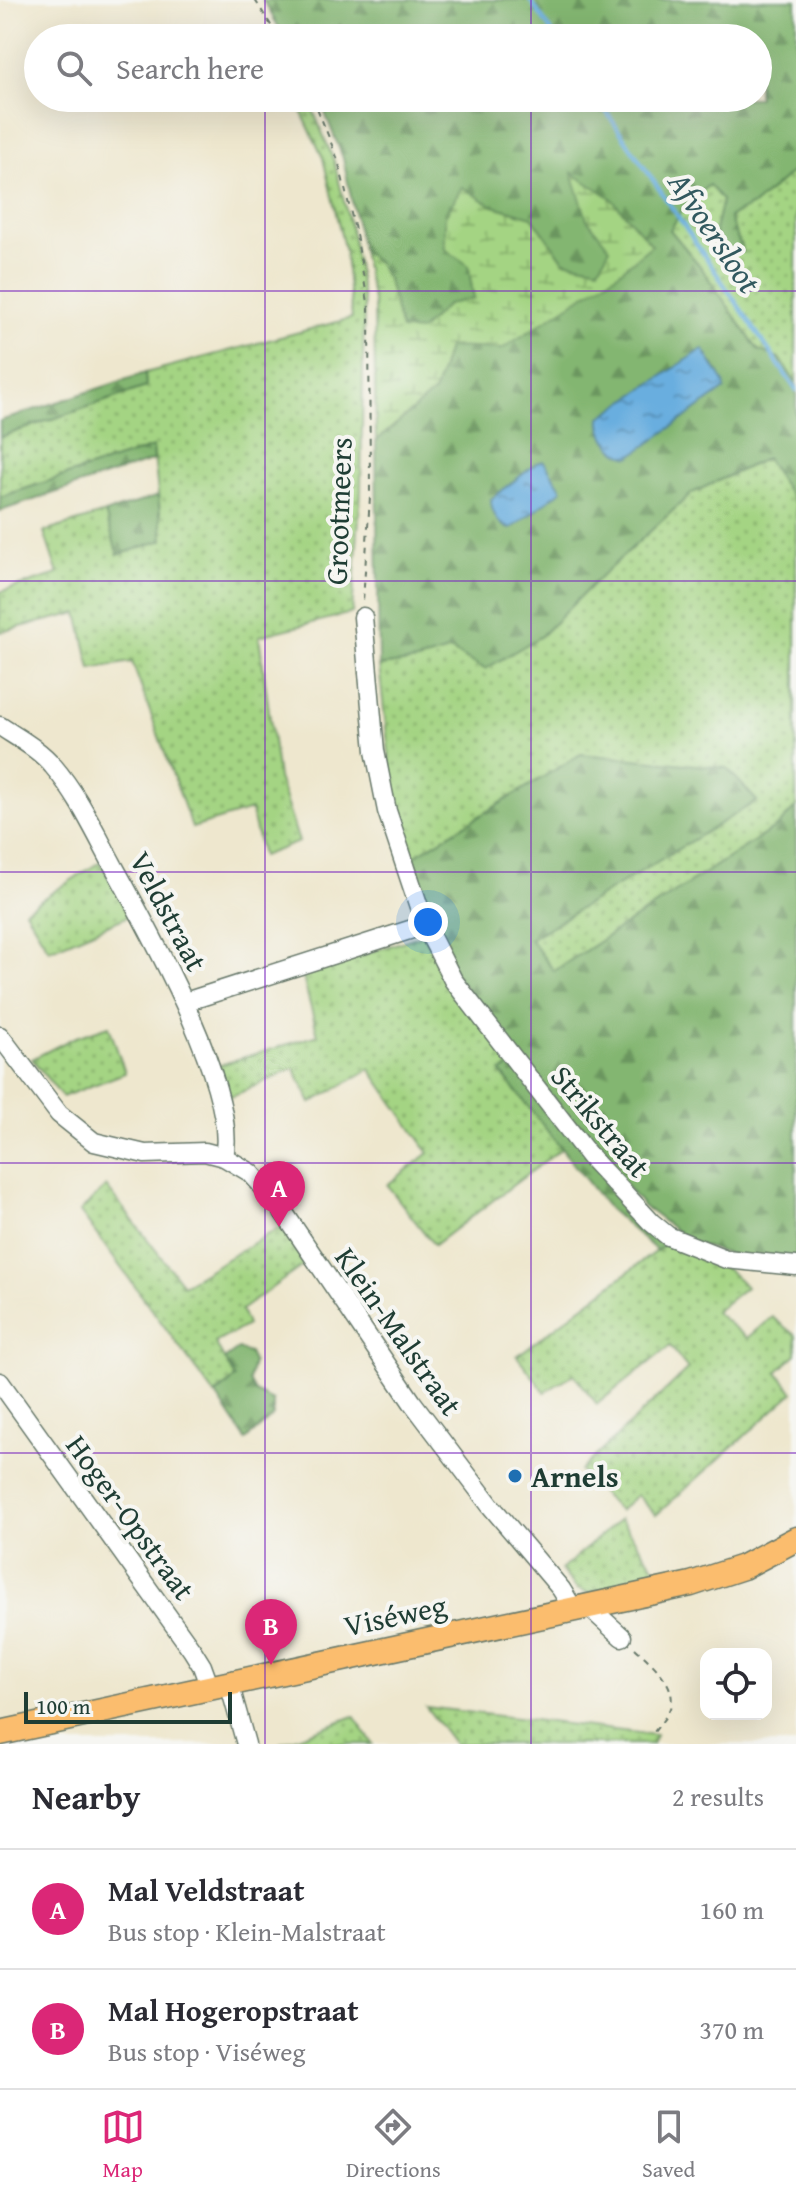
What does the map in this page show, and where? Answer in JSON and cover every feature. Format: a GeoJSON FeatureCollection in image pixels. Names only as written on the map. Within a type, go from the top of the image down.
{"type":"FeatureCollection","features":[{"type":"Feature","properties":{"kind":"main road","name":"Viséweg"},"geometry":{"type":"LineString","coordinates":[[0,1733],[723,1575],[760,1560],[796,1539]]}},
{"type":"Feature","properties":{"kind":"street","name":"Grootmeers"},"geometry":{"type":"LineString","coordinates":[[363,617],[375,751],[387,811],[425,925]]}},
{"type":"Feature","properties":{"kind":"street","name":"Veldstraat"},"geometry":{"type":"LineString","coordinates":[[0,726],[53,766],[86,816],[185,1002],[215,1085],[227,1142],[224,1157]]}},
{"type":"Feature","properties":{"kind":"street"},"geometry":{"type":"LineString","coordinates":[[185,1002],[425,925]]}},
{"type":"Feature","properties":{"kind":"street","name":"Strikstraat"},"geometry":{"type":"LineString","coordinates":[[425,925],[453,980],[590,1157],[651,1222],[668,1236],[726,1259],[796,1266]]}},
{"type":"Feature","properties":{"kind":"street","name":"Klein-Malstraat"},"geometry":{"type":"LineString","coordinates":[[0,1036],[59,1114],[94,1142],[145,1154],[205,1152],[224,1157],[251,1173],[278,1204],[412,1402],[490,1505],[561,1589],[581,1608],[622,1637]]}},
{"type":"Feature","properties":{"kind":"street","name":"Hoger-Opstraat"},"geometry":{"type":"LineString","coordinates":[[0,1382],[219,1686],[244,1743]]}},
{"type":"Feature","properties":{"kind":"path"},"geometry":{"type":"LineString","coordinates":[[255,0],[270,24]]}},
{"type":"Feature","properties":{"kind":"path","name":"Grootmeers"},"geometry":{"type":"LineString","coordinates":[[319,112],[338,160],[356,234],[369,308],[370,497],[363,617]]}},
{"type":"Feature","properties":{"kind":"path"},"geometry":{"type":"LineString","coordinates":[[622,1637],[664,1678],[670,1689],[670,1709],[652,1735]]}},
{"type":"Feature","properties":{"kind":"green space"},"geometry":{"type":"Polygon","coordinates":[[[263,0],[796,0],[796,168],[755,204],[729,217],[743,252],[717,253],[715,230],[722,200],[709,185],[686,204],[670,230],[700,266],[758,350],[779,358],[796,383],[796,505],[766,458],[692,493],[541,636],[485,669],[450,650],[417,661],[379,666],[376,441],[435,391],[448,347],[651,245],[574,174],[587,219],[611,248],[599,268],[564,261],[532,217],[493,206],[462,188],[474,300],[448,304],[420,331],[401,330],[388,281],[378,263],[362,251],[343,158],[325,112],[772,112],[772,24],[277,24],[263,0]]]}},
{"type":"Feature","properties":{"kind":"green space"},"geometry":{"type":"Polygon","coordinates":[[[302,112],[314,112],[334,161],[352,234],[364,306],[361,491],[352,613],[259,636],[278,778],[299,842],[262,856],[251,810],[192,828],[132,662],[91,669],[78,613],[0,632],[0,592],[58,574],[44,532],[105,513],[118,554],[163,540],[153,447],[0,497],[0,437],[146,387],[145,373],[352,318],[345,252],[323,158],[302,112]]]}},
{"type":"Feature","properties":{"kind":"green space"},"geometry":{"type":"Polygon","coordinates":[[[796,168],[796,383],[779,358],[758,350],[700,266],[670,230],[685,204],[709,184],[722,200],[715,230],[743,251],[729,217],[755,204],[796,168]]]}},
{"type":"Feature","properties":{"kind":"green space"},"geometry":{"type":"Polygon","coordinates":[[[572,173],[610,197],[652,245],[618,273],[502,349],[448,347],[435,391],[376,441],[374,306],[362,251],[378,263],[388,281],[401,330],[420,331],[448,304],[474,299],[468,265],[445,249],[445,216],[462,187],[493,206],[532,217],[564,261],[599,268],[610,248],[587,219],[572,173]]]}},
{"type":"Feature","properties":{"kind":"green space"},"geometry":{"type":"Polygon","coordinates":[[[145,373],[146,387],[0,437],[0,421],[145,373]]]}},
{"type":"Feature","properties":{"kind":"green space"},"geometry":{"type":"Polygon","coordinates":[[[153,447],[154,460],[0,511],[0,497],[153,447]]]}},
{"type":"Feature","properties":{"kind":"green space"},"geometry":{"type":"Polygon","coordinates":[[[767,458],[796,505],[796,807],[779,825],[554,971],[530,939],[756,800],[581,754],[411,858],[395,806],[379,666],[417,661],[450,650],[541,636],[692,493],[767,458]]]}},
{"type":"Feature","properties":{"kind":"green space"},"geometry":{"type":"Polygon","coordinates":[[[158,496],[163,540],[118,555],[105,513],[158,496]]]}},
{"type":"Feature","properties":{"kind":"green space"},"geometry":{"type":"Polygon","coordinates":[[[581,754],[727,768],[757,801],[530,939],[554,971],[779,825],[796,807],[796,1262],[737,1257],[691,1242],[643,1206],[524,1064],[456,975],[429,919],[411,858],[581,754]]]}},
{"type":"Feature","properties":{"kind":"green space"},"geometry":{"type":"Polygon","coordinates":[[[100,862],[131,915],[49,950],[25,910],[100,862]]]}},
{"type":"Feature","properties":{"kind":"green space"},"geometry":{"type":"Polygon","coordinates":[[[423,935],[513,1065],[501,1073],[562,1148],[434,1245],[387,1185],[429,1153],[370,1069],[311,1103],[294,1068],[226,1099],[216,1066],[318,1035],[302,974],[423,935]]]}},
{"type":"Feature","properties":{"kind":"green space"},"geometry":{"type":"Polygon","coordinates":[[[109,1026],[125,1073],[62,1097],[32,1059],[73,1038],[109,1026]]]}},
{"type":"Feature","properties":{"kind":"green space"},"geometry":{"type":"Polygon","coordinates":[[[513,1065],[668,1242],[657,1251],[609,1209],[501,1072],[513,1065]]]}},
{"type":"Feature","properties":{"kind":"green space"},"geometry":{"type":"Polygon","coordinates":[[[106,1186],[183,1285],[282,1226],[305,1264],[241,1310],[247,1325],[215,1343],[235,1378],[215,1395],[80,1212],[106,1186]]]}},
{"type":"Feature","properties":{"kind":"green space"},"geometry":{"type":"Polygon","coordinates":[[[668,1242],[720,1265],[746,1287],[715,1312],[747,1338],[772,1317],[796,1336],[796,1354],[777,1372],[794,1392],[656,1515],[637,1495],[619,1511],[580,1471],[688,1369],[670,1346],[597,1404],[574,1374],[545,1392],[517,1356],[668,1242]]]}},
{"type":"Feature","properties":{"kind":"green space"},"geometry":{"type":"Polygon","coordinates":[[[238,1349],[249,1353],[253,1362],[249,1381],[255,1392],[273,1401],[273,1416],[246,1440],[216,1395],[235,1378],[224,1359],[238,1349]]]}},
{"type":"Feature","properties":{"kind":"green space"},"geometry":{"type":"Polygon","coordinates":[[[620,1519],[661,1576],[588,1593],[577,1589],[561,1570],[620,1519]]]}},
{"type":"Feature","properties":{"kind":"green space"},"geometry":{"type":"Polygon","coordinates":[[[426,1707],[656,1735],[652,1744],[454,1744],[426,1707]]]}},
{"type":"Feature","properties":{"kind":"green space"},"geometry":{"type":"Polygon","coordinates":[[[354,1716],[373,1744],[279,1744],[354,1716]]]}},
{"type":"Feature","properties":{"kind":"water"},"geometry":{"type":"Polygon","coordinates":[[[703,349],[724,382],[725,389],[630,457],[613,448],[602,430],[601,417],[703,349]]]}},
{"type":"Feature","properties":{"kind":"water"},"geometry":{"type":"Polygon","coordinates":[[[544,461],[562,490],[511,529],[502,525],[492,508],[491,499],[537,463],[544,461]]]}},
{"type":"Feature","properties":{"kind":"waterway","name":"Afvoersloot"},"geometry":{"type":"LineString","coordinates":[[530,0],[546,24]]}},
{"type":"Feature","properties":{"kind":"waterway","name":"Afvoersloot"},"geometry":{"type":"LineString","coordinates":[[607,112],[796,390]]}},
{"type":"Feature","properties":{"kind":"place","name":"Mal Veldstraat"},"geometry":{"type":"Point","coordinates":[279,1227]}},
{"type":"Feature","properties":{"kind":"place","name":"Arnels"},"geometry":{"type":"Point","coordinates":[515,1476]}},
{"type":"Feature","properties":{"kind":"place","name":"Mal Hogeropstraat"},"geometry":{"type":"Point","coordinates":[271,1665]}}]}
